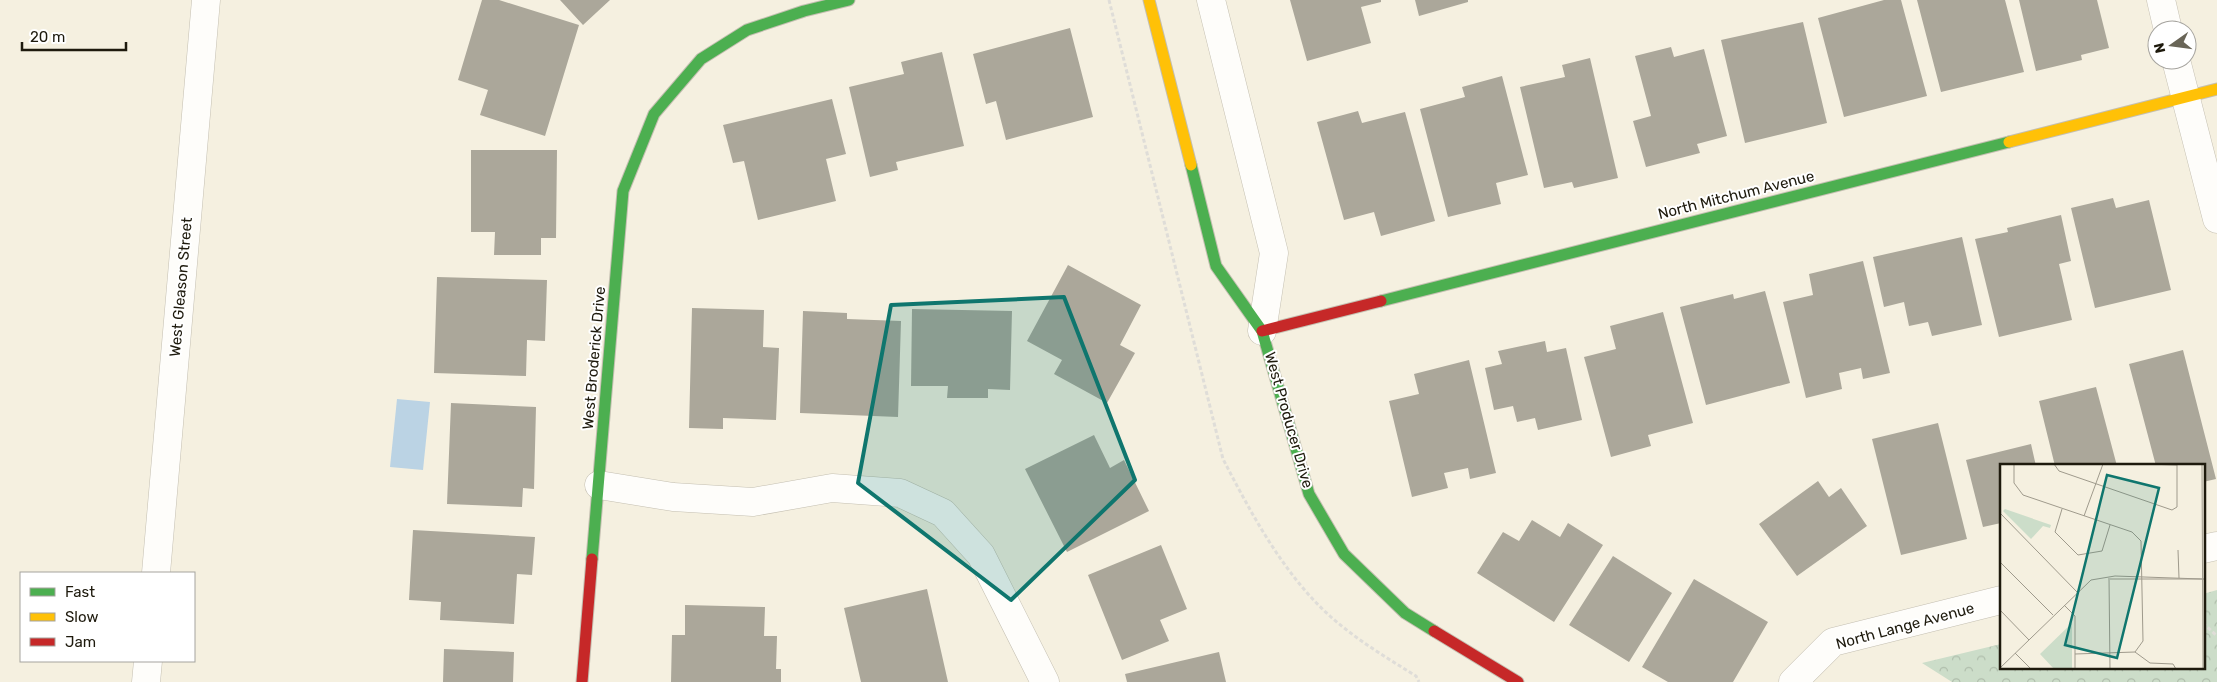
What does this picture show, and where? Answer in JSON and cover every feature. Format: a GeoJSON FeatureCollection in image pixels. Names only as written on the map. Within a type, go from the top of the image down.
{"type":"FeatureCollection","features":[{"type":"Feature","properties":{"kind":"street","name":"West Gleason Street"},"geometry":{"type":"LineString","coordinates":[[156,572],[206,0]]}},
{"type":"Feature","properties":{"kind":"street","name":"West Broderick Drive"},"geometry":{"type":"LineString","coordinates":[[582,682],[623,191],[654,114],[701,58],[747,30],[804,11],[849,0]]}},
{"type":"Feature","properties":{"kind":"street","name":"West Producer Drive"},"geometry":{"type":"LineString","coordinates":[[1149,0],[1216,266],[1262,331],[1310,494],[1344,554],[1405,613],[1518,682]]}},
{"type":"Feature","properties":{"kind":"street","name":"West Producer Drive"},"geometry":{"type":"LineString","coordinates":[[1211,0],[1274,253],[1262,331]]}},
{"type":"Feature","properties":{"kind":"street"},"geometry":{"type":"LineString","coordinates":[[2161,0],[2166,20]]}},
{"type":"Feature","properties":{"kind":"street"},"geometry":{"type":"LineString","coordinates":[[2178,70],[2217,219]]}},
{"type":"Feature","properties":{"kind":"street","name":"North Mitchum Avenue"},"geometry":{"type":"LineString","coordinates":[[1262,331],[2217,89]]}},
{"type":"Feature","properties":{"kind":"street"},"geometry":{"type":"LineString","coordinates":[[599,485],[673,497],[753,502],[832,488],[900,493],[943,513],[981,555],[1045,682]]}},
{"type":"Feature","properties":{"kind":"street"},"geometry":{"type":"LineString","coordinates":[[2204,549],[2217,546]]}},
{"type":"Feature","properties":{"kind":"street","name":"North Lange Avenue"},"geometry":{"type":"LineString","coordinates":[[1793,682],[1833,642],[2000,600]]}},
{"type":"Feature","properties":{"kind":"street"},"geometry":{"type":"LineString","coordinates":[[146,682],[148,662]]}},
{"type":"Feature","properties":{"kind":"path"},"geometry":{"type":"LineString","coordinates":[[1110,0],[1223,459],[1251,512],[1291,573],[1330,616],[1358,640],[1416,676],[1419,682]]}},
{"type":"Feature","properties":{"kind":"path"},"geometry":{"type":"LineString","coordinates":[[2204,624],[2217,636]]}},
{"type":"Feature","properties":{"kind":"highlighted area"},"geometry":{"type":"Polygon","coordinates":[[[1064,297],[1135,480],[1011,600],[858,483],[891,305],[1064,297]]]}},
{"type":"Feature","properties":{"kind":"green space"},"geometry":{"type":"Polygon","coordinates":[[[2217,590],[2217,682],[1952,682],[1922,663],[2000,644],[2000,670],[2204,670],[2204,594],[2217,590]]]}},
{"type":"Feature","properties":{"kind":"water"},"geometry":{"type":"Polygon","coordinates":[[[397,399],[430,402],[423,470],[390,467],[397,399]]]}},
{"type":"Feature","properties":{"kind":"building"},"geometry":{"type":"Polygon","coordinates":[[[482,0],[499,0],[579,25],[545,136],[480,115],[488,90],[458,80],[482,0]]]}},
{"type":"Feature","properties":{"kind":"building"},"geometry":{"type":"Polygon","coordinates":[[[560,0],[610,0],[583,25],[560,0]]]}},
{"type":"Feature","properties":{"kind":"building"},"geometry":{"type":"Polygon","coordinates":[[[1290,0],[1381,0],[1381,2],[1361,7],[1371,43],[1307,61],[1290,0]]]}},
{"type":"Feature","properties":{"kind":"building"},"geometry":{"type":"Polygon","coordinates":[[[1415,0],[1468,0],[1468,2],[1419,16],[1415,0]]]}},
{"type":"Feature","properties":{"kind":"building"},"geometry":{"type":"Polygon","coordinates":[[[1884,0],[1901,0],[1927,96],[1844,117],[1818,18],[1884,0]]]}},
{"type":"Feature","properties":{"kind":"building"},"geometry":{"type":"Polygon","coordinates":[[[1917,0],[2005,0],[2024,72],[1941,92],[1917,0]]]}},
{"type":"Feature","properties":{"kind":"building"},"geometry":{"type":"Polygon","coordinates":[[[2019,0],[2097,0],[2109,48],[2081,55],[2082,60],[2036,71],[2019,0]]]}},
{"type":"Feature","properties":{"kind":"building"},"geometry":{"type":"Polygon","coordinates":[[[1803,22],[1827,123],[1745,143],[1721,40],[1803,22]]]}},
{"type":"Feature","properties":{"kind":"building"},"geometry":{"type":"Polygon","coordinates":[[[1070,28],[1093,117],[1006,140],[996,101],[986,104],[973,54],[1070,28]]]}},
{"type":"Feature","properties":{"kind":"building"},"geometry":{"type":"Polygon","coordinates":[[[1671,47],[1674,57],[1704,49],[1727,136],[1697,144],[1700,153],[1646,167],[1633,121],[1651,116],[1635,56],[1671,47]]]}},
{"type":"Feature","properties":{"kind":"building"},"geometry":{"type":"Polygon","coordinates":[[[942,52],[964,146],[896,162],[898,170],[870,177],[849,87],[904,74],[901,62],[942,52]]]}},
{"type":"Feature","properties":{"kind":"building"},"geometry":{"type":"Polygon","coordinates":[[[1590,58],[1618,178],[1574,188],[1572,182],[1544,188],[1520,87],[1565,77],[1562,65],[1590,58]]]}},
{"type":"Feature","properties":{"kind":"building"},"geometry":{"type":"Polygon","coordinates":[[[1502,76],[1528,175],[1496,183],[1501,204],[1448,217],[1420,109],[1465,97],[1462,87],[1502,76]]]}},
{"type":"Feature","properties":{"kind":"building"},"geometry":{"type":"Polygon","coordinates":[[[832,99],[846,154],[826,159],[836,201],[758,220],[744,161],[733,163],[723,125],[832,99]]]}},
{"type":"Feature","properties":{"kind":"building"},"geometry":{"type":"Polygon","coordinates":[[[1358,111],[1362,123],[1405,112],[1435,221],[1381,236],[1374,212],[1344,220],[1317,122],[1358,111]]]}},
{"type":"Feature","properties":{"kind":"building"},"geometry":{"type":"Polygon","coordinates":[[[471,150],[557,150],[556,238],[541,238],[541,255],[494,255],[495,232],[471,232],[471,150]]]}},
{"type":"Feature","properties":{"kind":"building"},"geometry":{"type":"Polygon","coordinates":[[[2113,198],[2116,208],[2149,200],[2171,290],[2095,308],[2071,208],[2113,198]]]}},
{"type":"Feature","properties":{"kind":"building"},"geometry":{"type":"Polygon","coordinates":[[[2061,215],[2071,261],[2059,264],[2072,320],[1999,337],[1975,239],[2008,232],[2007,228],[2061,215]]]}},
{"type":"Feature","properties":{"kind":"building"},"geometry":{"type":"Polygon","coordinates":[[[1962,237],[1982,325],[1932,336],[1928,322],[1909,326],[1904,302],[1884,307],[1873,257],[1962,237]]]}},
{"type":"Feature","properties":{"kind":"building"},"geometry":{"type":"Polygon","coordinates":[[[1863,261],[1890,373],[1863,379],[1861,368],[1839,373],[1842,389],[1806,398],[1783,302],[1813,295],[1809,274],[1863,261]]]}},
{"type":"Feature","properties":{"kind":"building"},"geometry":{"type":"Polygon","coordinates":[[[1068,265],[1141,305],[1120,345],[1135,353],[1107,403],[1054,374],[1062,360],[1027,341],[1068,265]]]}},
{"type":"Feature","properties":{"kind":"building"},"geometry":{"type":"Polygon","coordinates":[[[437,277],[547,280],[545,341],[527,340],[526,376],[434,373],[437,277]]]}},
{"type":"Feature","properties":{"kind":"building"},"geometry":{"type":"Polygon","coordinates":[[[1765,291],[1790,383],[1706,405],[1680,307],[1733,294],[1734,299],[1765,291]]]}},
{"type":"Feature","properties":{"kind":"building"},"geometry":{"type":"Polygon","coordinates":[[[692,308],[764,310],[763,347],[779,348],[776,420],[723,418],[723,429],[689,428],[692,308]]]}},
{"type":"Feature","properties":{"kind":"building"},"geometry":{"type":"Polygon","coordinates":[[[912,309],[1012,311],[1010,390],[988,389],[988,398],[947,398],[948,386],[911,386],[912,309]]]}},
{"type":"Feature","properties":{"kind":"building"},"geometry":{"type":"Polygon","coordinates":[[[803,311],[847,313],[847,319],[901,321],[898,417],[800,413],[803,311]]]}},
{"type":"Feature","properties":{"kind":"building"},"geometry":{"type":"Polygon","coordinates":[[[1663,312],[1693,423],[1648,435],[1651,446],[1611,457],[1584,357],[1616,349],[1610,326],[1663,312]]]}},
{"type":"Feature","properties":{"kind":"building"},"geometry":{"type":"Polygon","coordinates":[[[1545,341],[1547,352],[1566,348],[1582,420],[1538,430],[1535,418],[1517,422],[1513,406],[1494,410],[1485,368],[1502,364],[1498,351],[1545,341]]]}},
{"type":"Feature","properties":{"kind":"building"},"geometry":{"type":"Polygon","coordinates":[[[2183,350],[2216,479],[2204,482],[2204,464],[2155,464],[2129,364],[2183,350]]]}},
{"type":"Feature","properties":{"kind":"building"},"geometry":{"type":"Polygon","coordinates":[[[1469,360],[1496,473],[1470,479],[1468,468],[1444,473],[1448,488],[1412,497],[1389,401],[1419,394],[1414,374],[1469,360]]]}},
{"type":"Feature","properties":{"kind":"building"},"geometry":{"type":"Polygon","coordinates":[[[2096,387],[2116,464],[2055,464],[2039,401],[2096,387]]]}},
{"type":"Feature","properties":{"kind":"building"},"geometry":{"type":"Polygon","coordinates":[[[451,403],[536,407],[534,489],[523,488],[522,507],[447,504],[451,403]]]}},
{"type":"Feature","properties":{"kind":"building"},"geometry":{"type":"Polygon","coordinates":[[[1938,423],[1967,539],[1901,555],[1872,439],[1938,423]]]}},
{"type":"Feature","properties":{"kind":"building"},"geometry":{"type":"Polygon","coordinates":[[[1094,435],[1110,468],[1124,460],[1149,511],[1067,552],[1025,469],[1094,435]]]}},
{"type":"Feature","properties":{"kind":"building"},"geometry":{"type":"Polygon","coordinates":[[[2031,444],[2036,464],[2000,464],[2000,523],[1983,527],[1966,460],[2031,444]]]}},
{"type":"Feature","properties":{"kind":"building"},"geometry":{"type":"Polygon","coordinates":[[[1818,481],[1829,497],[1841,488],[1867,526],[1797,576],[1759,524],[1818,481]]]}},
{"type":"Feature","properties":{"kind":"building"},"geometry":{"type":"Polygon","coordinates":[[[1532,520],[1560,537],[1568,523],[1603,545],[1554,622],[1477,573],[1503,532],[1519,541],[1532,520]]]}},
{"type":"Feature","properties":{"kind":"building"},"geometry":{"type":"Polygon","coordinates":[[[413,530],[535,537],[532,575],[517,574],[514,624],[440,620],[441,602],[409,600],[413,530]]]}},
{"type":"Feature","properties":{"kind":"building"},"geometry":{"type":"Polygon","coordinates":[[[1161,545],[1187,609],[1160,620],[1169,641],[1122,660],[1088,575],[1161,545]]]}},
{"type":"Feature","properties":{"kind":"building"},"geometry":{"type":"Polygon","coordinates":[[[1613,556],[1672,593],[1629,662],[1569,625],[1613,556]]]}},
{"type":"Feature","properties":{"kind":"building"},"geometry":{"type":"Polygon","coordinates":[[[1694,579],[1768,622],[1733,682],[1668,682],[1642,667],[1694,579]]]}},
{"type":"Feature","properties":{"kind":"building"},"geometry":{"type":"Polygon","coordinates":[[[927,589],[948,682],[861,682],[844,608],[927,589]]]}},
{"type":"Feature","properties":{"kind":"building"},"geometry":{"type":"Polygon","coordinates":[[[685,605],[765,607],[764,636],[777,636],[776,669],[781,669],[781,682],[671,682],[672,635],[685,635],[685,605]]]}},
{"type":"Feature","properties":{"kind":"building"},"geometry":{"type":"Polygon","coordinates":[[[444,649],[514,652],[513,682],[443,682],[444,649]]]}},
{"type":"Feature","properties":{"kind":"building"},"geometry":{"type":"Polygon","coordinates":[[[1219,652],[1226,682],[1127,682],[1125,674],[1219,652]]]}},
{"type":"Feature","properties":{"kind":"traffic: fast"},"geometry":{"type":"LineString","coordinates":[[592,559],[623,191],[654,114],[701,59],[747,30],[804,11],[849,0]]}},
{"type":"Feature","properties":{"kind":"traffic: fast"},"geometry":{"type":"LineString","coordinates":[[1381,301],[2009,142]]}},
{"type":"Feature","properties":{"kind":"traffic: fast"},"geometry":{"type":"LineString","coordinates":[[1191,165],[1216,266],[1262,331],[1309,494],[1344,554],[1405,613],[1434,631]]}},
{"type":"Feature","properties":{"kind":"traffic: slow"},"geometry":{"type":"LineString","coordinates":[[1149,0],[1191,165]]}},
{"type":"Feature","properties":{"kind":"traffic: slow"},"geometry":{"type":"LineString","coordinates":[[2009,142],[2217,89]]}},
{"type":"Feature","properties":{"kind":"traffic: jam"},"geometry":{"type":"LineString","coordinates":[[1262,331],[1381,301]]}},
{"type":"Feature","properties":{"kind":"traffic: jam"},"geometry":{"type":"LineString","coordinates":[[582,682],[592,559]]}},
{"type":"Feature","properties":{"kind":"traffic: jam"},"geometry":{"type":"LineString","coordinates":[[1434,631],[1518,682]]}}]}
